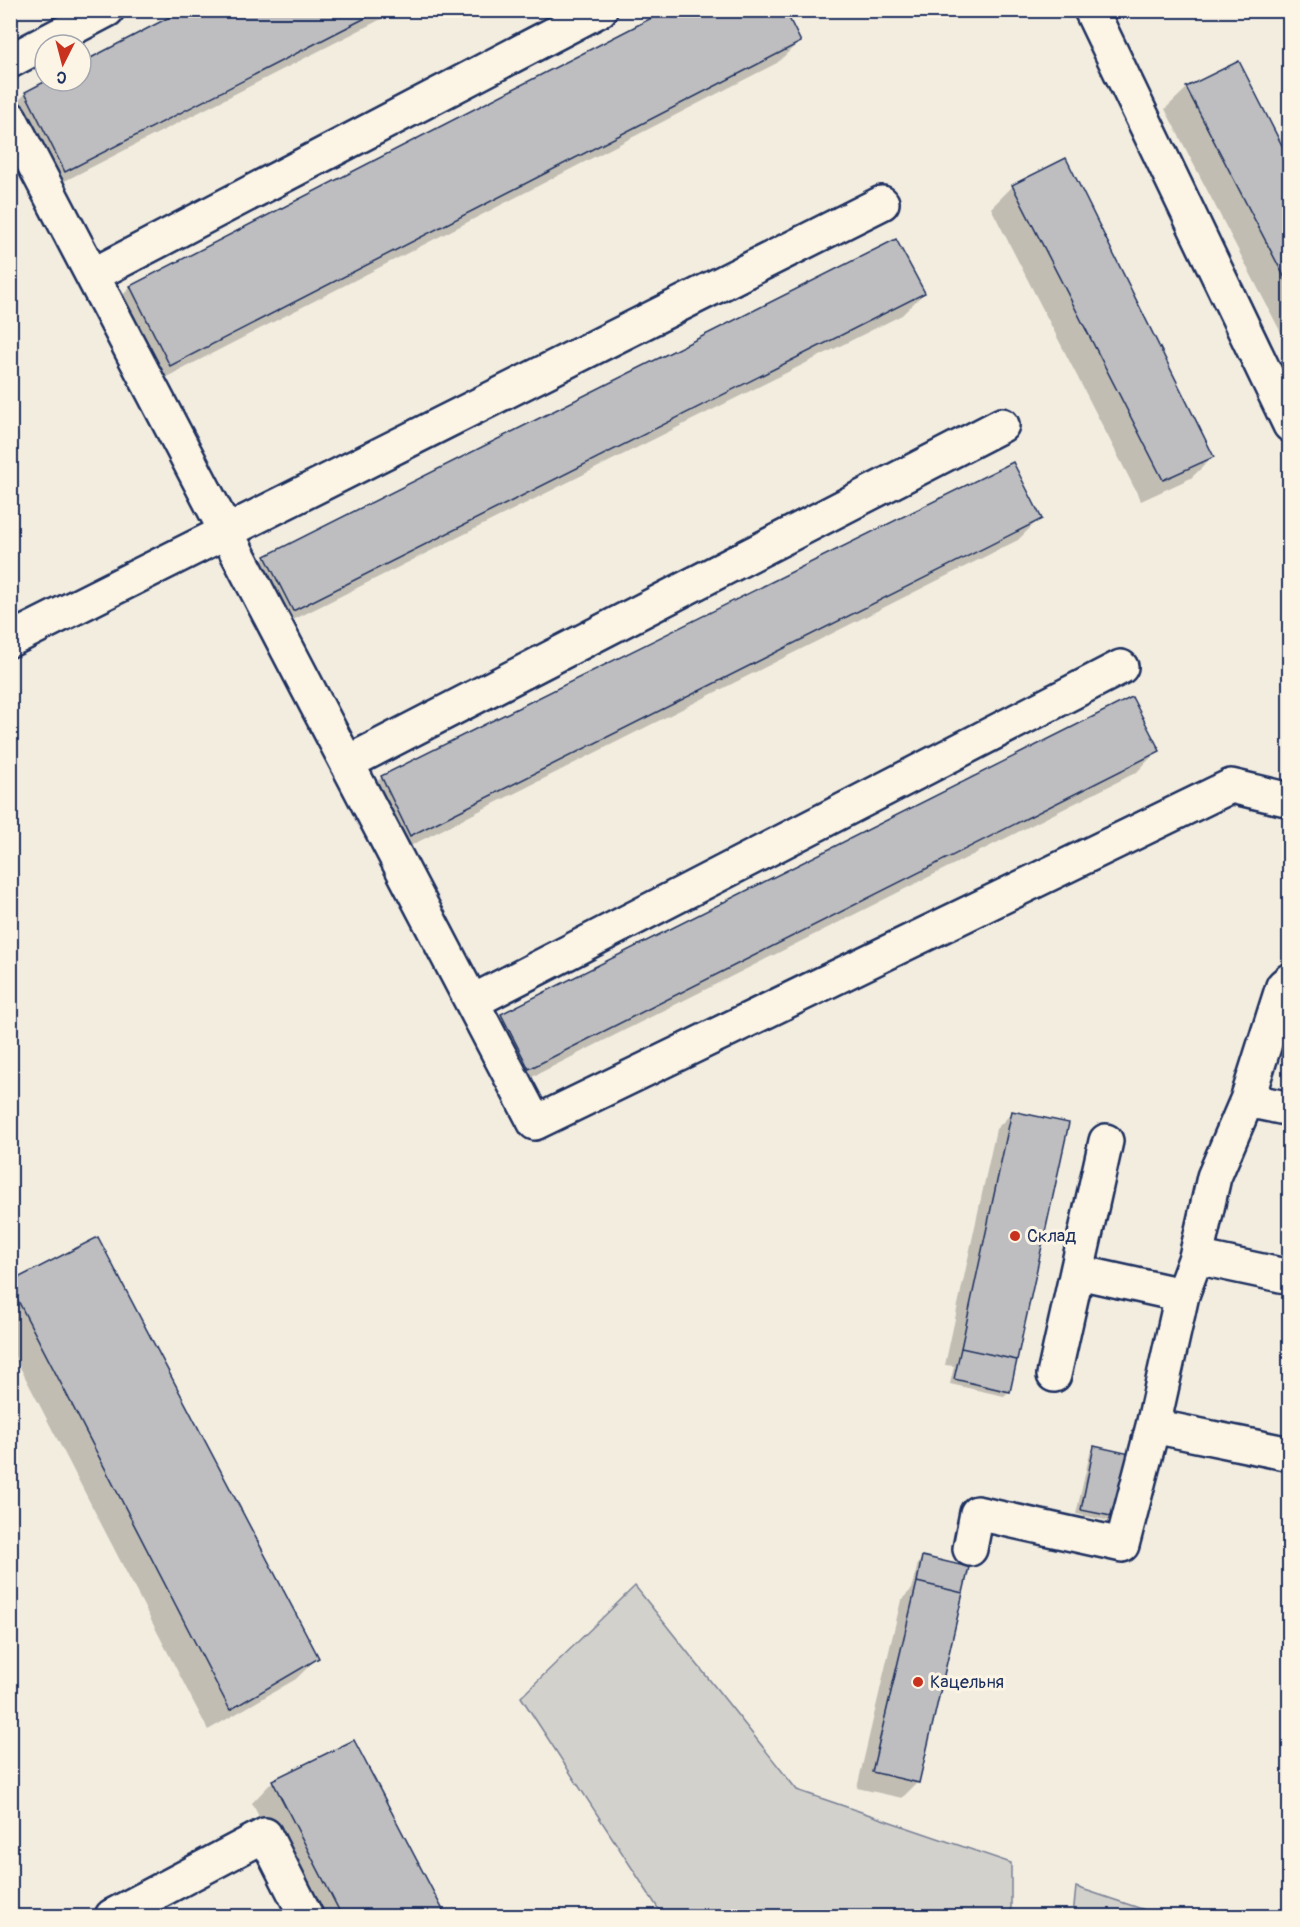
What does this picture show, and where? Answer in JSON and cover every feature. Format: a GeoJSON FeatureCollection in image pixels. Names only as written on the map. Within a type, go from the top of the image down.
{"type":"FeatureCollection","features":[{"type":"Feature","properties":{"kind":"lane"},"geometry":{"type":"LineString","coordinates":[[10,61],[107,10]]}},
{"type":"Feature","properties":{"kind":"lane"},"geometry":{"type":"LineString","coordinates":[[93,275],[600,10]]}},
{"type":"Feature","properties":{"kind":"lane"},"geometry":{"type":"LineString","coordinates":[[1090,10],[1290,425]]}},
{"type":"Feature","properties":{"kind":"lane"},"geometry":{"type":"LineString","coordinates":[[10,118],[535,1124],[1231,786],[1290,800]]}},
{"type":"Feature","properties":{"kind":"lane"},"geometry":{"type":"LineString","coordinates":[[10,640],[882,203]]}},
{"type":"Feature","properties":{"kind":"lane"},"geometry":{"type":"LineString","coordinates":[[347,763],[1002,425]]}},
{"type":"Feature","properties":{"kind":"lane"},"geometry":{"type":"LineString","coordinates":[[472,1002],[1121,667]]}},
{"type":"Feature","properties":{"kind":"lane"},"geometry":{"type":"LineString","coordinates":[[970,1548],[977,1513],[1122,1545],[1153,1426],[1182,1295],[1196,1257],[1214,1177],[1247,1100],[1283,986],[1290,980]]}},
{"type":"Feature","properties":{"kind":"lane"},"geometry":{"type":"LineString","coordinates":[[1247,1100],[1290,1109]]}},
{"type":"Feature","properties":{"kind":"lane"},"geometry":{"type":"LineString","coordinates":[[1054,1376],[1106,1141]]}},
{"type":"Feature","properties":{"kind":"lane"},"geometry":{"type":"LineString","coordinates":[[1196,1257],[1290,1278]]}},
{"type":"Feature","properties":{"kind":"lane"},"geometry":{"type":"LineString","coordinates":[[1078,1272],[1182,1295]]}},
{"type":"Feature","properties":{"kind":"lane"},"geometry":{"type":"LineString","coordinates":[[1153,1426],[1290,1454]]}},
{"type":"Feature","properties":{"kind":"lane"},"geometry":{"type":"LineString","coordinates":[[112,1917],[265,1835],[306,1917]]}},
{"type":"Feature","properties":{"kind":"shaded area"},"geometry":{"type":"Polygon","coordinates":[[[635,1586],[797,1790],[1011,1863],[1011,1916],[663,1916],[521,1697],[635,1586]]]}},
{"type":"Feature","properties":{"kind":"shaded area"},"geometry":{"type":"Polygon","coordinates":[[[1076,1887],[1163,1916],[1073,1916],[1076,1887]]]}},
{"type":"Feature","properties":{"kind":"building"},"geometry":{"type":"Polygon","coordinates":[[[183,10],[381,10],[65,172],[25,92],[33,88],[33,93],[93,93],[93,57],[183,10]]]}},
{"type":"Feature","properties":{"kind":"building"},"geometry":{"type":"Polygon","coordinates":[[[667,10],[785,10],[801,42],[170,366],[130,286],[667,10]]]}},
{"type":"Feature","properties":{"kind":"building"},"geometry":{"type":"Polygon","coordinates":[[[1239,61],[1290,161],[1290,288],[1186,87],[1239,61]]]}},
{"type":"Feature","properties":{"kind":"building"},"geometry":{"type":"Polygon","coordinates":[[[1066,158],[1214,457],[1163,480],[1012,185],[1066,158]]]}},
{"type":"Feature","properties":{"kind":"building"},"geometry":{"type":"Polygon","coordinates":[[[896,239],[925,293],[293,611],[265,556],[896,239]]]}},
{"type":"Feature","properties":{"kind":"building"},"geometry":{"type":"Polygon","coordinates":[[[1013,462],[1042,519],[410,836],[381,776],[1013,462]]]}},
{"type":"Feature","properties":{"kind":"building"},"geometry":{"type":"Polygon","coordinates":[[[1132,697],[1160,751],[529,1069],[501,1014],[1132,697]]]}},
{"type":"Feature","properties":{"kind":"building","name":"Склад"},"geometry":{"type":"Polygon","coordinates":[[[1012,1111],[1069,1123],[1017,1360],[961,1348],[1012,1111]]]}},
{"type":"Feature","properties":{"kind":"building"},"geometry":{"type":"Polygon","coordinates":[[[98,1237],[319,1658],[230,1710],[10,1285],[10,1282],[98,1237]]]}},
{"type":"Feature","properties":{"kind":"building"},"geometry":{"type":"Polygon","coordinates":[[[961,1348],[1017,1360],[1010,1392],[954,1379],[961,1348]]]}},
{"type":"Feature","properties":{"kind":"building"},"geometry":{"type":"Polygon","coordinates":[[[1094,1446],[1130,1454],[1116,1517],[1081,1510],[1094,1446]]]}},
{"type":"Feature","properties":{"kind":"building"},"geometry":{"type":"Polygon","coordinates":[[[922,1556],[969,1567],[963,1593],[917,1582],[922,1556]]]}},
{"type":"Feature","properties":{"kind":"building","name":"Кацельня"},"geometry":{"type":"Polygon","coordinates":[[[917,1582],[963,1593],[919,1783],[872,1772],[917,1582]]]}},
{"type":"Feature","properties":{"kind":"building"},"geometry":{"type":"Polygon","coordinates":[[[354,1740],[446,1916],[342,1916],[272,1780],[354,1740]]]}},
{"type":"Feature","properties":{"kind":"place","name":"Склад"},"geometry":{"type":"Point","coordinates":[1015,1236]}},
{"type":"Feature","properties":{"kind":"place","name":"Кацельня"},"geometry":{"type":"Point","coordinates":[918,1682]}}]}
